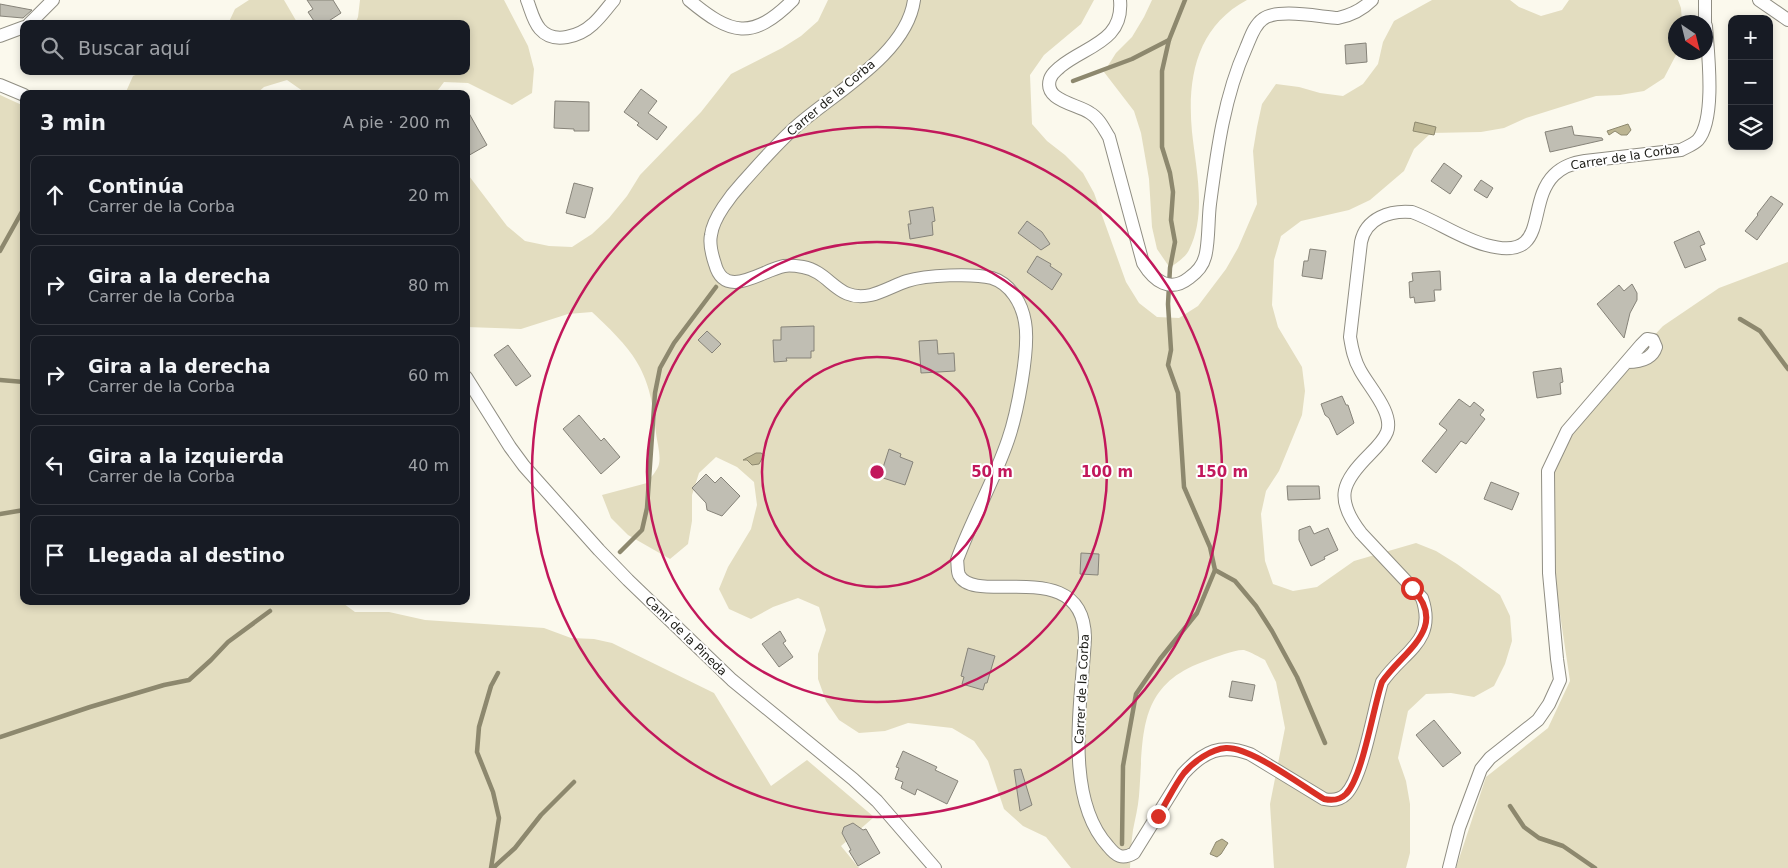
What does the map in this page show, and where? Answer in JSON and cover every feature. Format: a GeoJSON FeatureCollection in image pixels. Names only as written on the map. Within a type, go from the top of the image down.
{"type":"FeatureCollection","features":[{"type":"Feature","properties":{"kind":"street"},"geometry":{"type":"LineString","coordinates":[[33,20],[53,0]]}},
{"type":"Feature","properties":{"kind":"street"},"geometry":{"type":"LineString","coordinates":[[527,0],[534,21],[540,29],[552,36],[570,37],[594,24],[614,0]]}},
{"type":"Feature","properties":{"kind":"street"},"geometry":{"type":"LineString","coordinates":[[689,0],[719,23],[744,28],[755,27],[768,21],[780,13],[793,0]]}},
{"type":"Feature","properties":{"kind":"street","name":"Carrer de la Corba"},"geometry":{"type":"LineString","coordinates":[[914,0],[910,18],[892,44],[861,76],[809,115],[788,134],[734,192],[722,211],[711,235],[713,256],[716,268],[721,276],[738,282],[783,266],[806,267],[819,274],[839,290],[849,295],[860,297],[874,294],[917,278],[945,275],[977,276],[992,278],[1003,284],[1017,300],[1025,322],[1026,335],[1022,379],[1005,448],[957,560],[959,576],[965,581],[982,586],[1016,586],[1048,589],[1070,599],[1078,609],[1085,628],[1078,726],[1079,773],[1093,826],[1108,847],[1121,857],[1127,857],[1134,853],[1187,770],[1201,758],[1220,749],[1233,749],[1250,754],[1324,799],[1332,801],[1339,799],[1346,793],[1358,769],[1382,682],[1387,674],[1416,645],[1423,634],[1426,609],[1422,598],[1361,533],[1353,523],[1344,501],[1345,488],[1350,476],[1387,433],[1388,424],[1387,414],[1359,369],[1350,337],[1361,242],[1368,227],[1381,216],[1389,213],[1400,211],[1412,212],[1485,245],[1517,248],[1528,239],[1533,231],[1543,193],[1548,182],[1563,168],[1574,163],[1681,150],[1697,140],[1706,121],[1709,90],[1707,60]]}},
{"type":"Feature","properties":{"kind":"street"},"geometry":{"type":"LineString","coordinates":[[1120,0],[1120,14],[1110,34],[1091,49],[1063,65],[1051,75],[1049,84],[1051,92],[1061,100],[1092,114],[1109,137],[1143,263],[1156,279],[1171,285],[1178,285],[1193,275],[1205,258],[1215,167],[1230,88],[1237,68],[1258,24],[1267,16],[1285,14],[1338,18],[1362,9],[1372,0]]}},
{"type":"Feature","properties":{"kind":"street","name":"Carrer de la Corba"},"geometry":{"type":"LineString","coordinates":[[1704,0],[1705,15]]}},
{"type":"Feature","properties":{"kind":"street"},"geometry":{"type":"LineString","coordinates":[[1759,0],[1788,20]]}},
{"type":"Feature","properties":{"kind":"street"},"geometry":{"type":"LineString","coordinates":[[1,37],[20,29]]}},
{"type":"Feature","properties":{"kind":"street"},"geometry":{"type":"LineString","coordinates":[[0,85],[20,93]]}},
{"type":"Feature","properties":{"kind":"street"},"geometry":{"type":"LineString","coordinates":[[1449,868],[1460,828],[1481,769],[1490,758],[1538,720],[1549,704],[1560,680],[1548,573],[1548,471],[1567,430],[1627,362]]}},
{"type":"Feature","properties":{"kind":"street","name":"Camí de la Pineda"},"geometry":{"type":"LineString","coordinates":[[470,383],[524,466],[598,550],[732,680],[854,779],[877,800],[935,868]]}},
{"type":"Feature","properties":{"kind":"shaded area"},"geometry":{"type":"Polygon","coordinates":[[[249,0],[284,0],[296,20],[230,20],[235,9],[249,0]]]}},
{"type":"Feature","properties":{"kind":"shaded area"},"geometry":{"type":"Polygon","coordinates":[[[360,0],[504,0],[528,46],[534,69],[532,93],[512,105],[468,83],[444,82],[438,90],[301,90],[287,80],[264,87],[261,90],[127,90],[133,76],[136,75],[470,75],[470,20],[357,20],[360,0]]]}},
{"type":"Feature","properties":{"kind":"shaded area"},"geometry":{"type":"Polygon","coordinates":[[[828,0],[1094,0],[1081,24],[1044,55],[1030,75],[1032,124],[1047,141],[1083,173],[1094,193],[1126,282],[1139,303],[1157,317],[1179,318],[1198,306],[1226,269],[1238,248],[1257,204],[1253,151],[1262,104],[1276,84],[1343,96],[1363,84],[1378,64],[1383,42],[1394,21],[1432,0],[1510,0],[1519,7],[1541,16],[1562,10],[1569,0],[1678,0],[1682,15],[1668,15],[1668,60],[1673,60],[1664,78],[1644,91],[1596,96],[1526,118],[1504,128],[1481,132],[1431,133],[1414,149],[1404,171],[1370,200],[1349,210],[1301,221],[1281,236],[1274,260],[1272,305],[1278,327],[1302,367],[1305,391],[1302,415],[1279,471],[1266,491],[1261,514],[1265,561],[1273,584],[1293,591],[1317,587],[1354,561],[1416,543],[1436,551],[1457,564],[1500,595],[1510,616],[1512,641],[1505,664],[1494,686],[1474,697],[1451,693],[1426,694],[1408,711],[1398,758],[1406,781],[1410,804],[1410,853],[1406,868],[1274,868],[1270,804],[1285,728],[1276,682],[1265,660],[1244,650],[1221,655],[1185,670],[1168,683],[1156,697],[1148,714],[1144,732],[1139,796],[1132,835],[1130,868],[1071,868],[1046,837],[1023,826],[1004,809],[988,761],[974,741],[952,728],[908,723],[885,731],[859,733],[839,720],[826,701],[818,679],[818,654],[826,630],[819,607],[798,598],[773,607],[751,619],[729,609],[719,589],[728,567],[751,529],[757,505],[754,482],[737,467],[716,457],[699,473],[692,495],[692,521],[688,544],[670,559],[628,535],[611,518],[602,495],[647,483],[658,466],[659,453],[650,394],[639,365],[620,340],[592,312],[568,314],[521,329],[470,327],[470,177],[507,226],[525,241],[549,246],[572,247],[592,234],[609,218],[627,196],[640,175],[701,112],[731,74],[801,36],[818,21],[828,0]]]}},
{"type":"Feature","properties":{"kind":"shaded area"},"geometry":{"type":"Polygon","coordinates":[[[1152,0],[1247,0],[1230,11],[1216,25],[1198,56],[1191,93],[1191,112],[1199,192],[1198,222],[1188,253],[1170,268],[1157,249],[1152,227],[1149,179],[1141,133],[1134,111],[1104,72],[1116,53],[1132,37],[1152,0]]]}},
{"type":"Feature","properties":{"kind":"shaded area"},"geometry":{"type":"Polygon","coordinates":[[[0,95],[20,104],[20,605],[345,605],[355,612],[389,612],[425,620],[544,628],[571,638],[594,639],[612,643],[714,693],[771,786],[807,760],[874,817],[841,846],[859,868],[0,868],[0,95]]]}},
{"type":"Feature","properties":{"kind":"shaded area"},"geometry":{"type":"Polygon","coordinates":[[[1415,122],[1436,127],[1434,135],[1413,131],[1415,122]]]}},
{"type":"Feature","properties":{"kind":"shaded area"},"geometry":{"type":"Polygon","coordinates":[[[1628,124],[1631,130],[1627,135],[1621,135],[1615,131],[1609,135],[1607,131],[1628,124]]]}},
{"type":"Feature","properties":{"kind":"shaded area"},"geometry":{"type":"Polygon","coordinates":[[[1788,262],[1788,868],[1456,868],[1486,777],[1548,728],[1570,681],[1557,594],[1551,474],[1586,408],[1663,326],[1719,288],[1788,262]]]}},
{"type":"Feature","properties":{"kind":"shaded area"},"geometry":{"type":"Polygon","coordinates":[[[756,453],[764,455],[759,464],[752,465],[747,460],[743,460],[756,453]]]}},
{"type":"Feature","properties":{"kind":"shaded area"},"geometry":{"type":"Polygon","coordinates":[[[1222,839],[1228,843],[1221,854],[1217,857],[1210,854],[1216,842],[1222,839]]]}},
{"type":"Feature","properties":{"kind":"building"},"geometry":{"type":"Polygon","coordinates":[[[307,0],[333,0],[341,13],[330,20],[313,20],[308,12],[313,9],[307,0]]]}},
{"type":"Feature","properties":{"kind":"building"},"geometry":{"type":"Polygon","coordinates":[[[0,4],[32,10],[23,18],[0,16],[0,4]]]}},
{"type":"Feature","properties":{"kind":"building"},"geometry":{"type":"Polygon","coordinates":[[[1366,43],[1367,62],[1346,64],[1345,45],[1366,43]]]}},
{"type":"Feature","properties":{"kind":"building"},"geometry":{"type":"Polygon","coordinates":[[[641,89],[657,101],[648,113],[667,127],[657,140],[637,125],[639,123],[624,112],[641,89]]]}},
{"type":"Feature","properties":{"kind":"building"},"geometry":{"type":"Polygon","coordinates":[[[555,101],[589,102],[589,131],[554,128],[555,101]]]}},
{"type":"Feature","properties":{"kind":"building"},"geometry":{"type":"Polygon","coordinates":[[[470,115],[487,145],[470,155],[470,115]]]}},
{"type":"Feature","properties":{"kind":"building"},"geometry":{"type":"Polygon","coordinates":[[[1572,126],[1574,135],[1602,138],[1603,140],[1550,152],[1545,132],[1572,126]]]}},
{"type":"Feature","properties":{"kind":"building"},"geometry":{"type":"Polygon","coordinates":[[[1444,163],[1462,176],[1450,194],[1431,181],[1444,163]]]}},
{"type":"Feature","properties":{"kind":"building"},"geometry":{"type":"Polygon","coordinates":[[[1481,180],[1493,188],[1487,198],[1474,190],[1481,180]]]}},
{"type":"Feature","properties":{"kind":"building"},"geometry":{"type":"Polygon","coordinates":[[[574,183],[593,188],[585,218],[566,213],[574,183]]]}},
{"type":"Feature","properties":{"kind":"building"},"geometry":{"type":"Polygon","coordinates":[[[1771,196],[1783,204],[1757,240],[1745,231],[1771,196]]]}},
{"type":"Feature","properties":{"kind":"building"},"geometry":{"type":"Polygon","coordinates":[[[933,207],[935,221],[932,222],[933,235],[910,239],[908,224],[911,224],[909,211],[933,207]]]}},
{"type":"Feature","properties":{"kind":"building"},"geometry":{"type":"Polygon","coordinates":[[[1027,221],[1042,232],[1050,244],[1041,250],[1018,233],[1027,221]]]}},
{"type":"Feature","properties":{"kind":"building"},"geometry":{"type":"Polygon","coordinates":[[[1699,231],[1705,244],[1700,246],[1706,260],[1685,268],[1674,242],[1699,231]]]}},
{"type":"Feature","properties":{"kind":"building"},"geometry":{"type":"Polygon","coordinates":[[[1310,249],[1326,251],[1322,279],[1302,276],[1304,261],[1308,261],[1310,249]]]}},
{"type":"Feature","properties":{"kind":"building"},"geometry":{"type":"Polygon","coordinates":[[[1037,256],[1051,264],[1050,266],[1062,274],[1052,290],[1027,272],[1037,256]]]}},
{"type":"Feature","properties":{"kind":"building"},"geometry":{"type":"Polygon","coordinates":[[[1440,271],[1441,290],[1434,290],[1435,301],[1415,303],[1414,297],[1410,298],[1409,282],[1413,281],[1412,273],[1440,271]]]}},
{"type":"Feature","properties":{"kind":"building"},"geometry":{"type":"Polygon","coordinates":[[[1632,284],[1637,293],[1637,300],[1630,313],[1624,338],[1597,304],[1619,285],[1624,291],[1632,284]]]}},
{"type":"Feature","properties":{"kind":"building"},"geometry":{"type":"Polygon","coordinates":[[[814,326],[814,351],[811,351],[811,358],[786,358],[787,361],[774,362],[773,340],[781,340],[781,327],[814,326]]]}},
{"type":"Feature","properties":{"kind":"building"},"geometry":{"type":"Polygon","coordinates":[[[707,331],[721,344],[712,353],[698,340],[707,331]]]}},
{"type":"Feature","properties":{"kind":"building"},"geometry":{"type":"Polygon","coordinates":[[[937,340],[938,354],[954,353],[955,371],[921,373],[919,341],[937,340]]]}},
{"type":"Feature","properties":{"kind":"building"},"geometry":{"type":"Polygon","coordinates":[[[508,345],[531,376],[516,386],[494,355],[508,345]]]}},
{"type":"Feature","properties":{"kind":"building"},"geometry":{"type":"Polygon","coordinates":[[[1561,368],[1563,382],[1560,383],[1561,394],[1537,398],[1533,372],[1561,368]]]}},
{"type":"Feature","properties":{"kind":"building"},"geometry":{"type":"Polygon","coordinates":[[[1342,396],[1346,405],[1348,405],[1354,423],[1337,435],[1321,404],[1342,396]]]}},
{"type":"Feature","properties":{"kind":"building"},"geometry":{"type":"Polygon","coordinates":[[[1459,399],[1470,407],[1474,402],[1484,410],[1480,415],[1485,419],[1466,444],[1461,441],[1436,473],[1422,461],[1447,430],[1439,424],[1459,399]]]}},
{"type":"Feature","properties":{"kind":"building"},"geometry":{"type":"Polygon","coordinates":[[[579,415],[601,441],[604,438],[620,457],[601,474],[563,429],[579,415]]]}},
{"type":"Feature","properties":{"kind":"building"},"geometry":{"type":"Polygon","coordinates":[[[889,449],[901,454],[900,457],[913,462],[905,485],[880,477],[889,449]]]}},
{"type":"Feature","properties":{"kind":"building"},"geometry":{"type":"Polygon","coordinates":[[[706,474],[715,483],[721,477],[740,496],[722,516],[707,510],[706,503],[692,488],[706,474]]]}},
{"type":"Feature","properties":{"kind":"building"},"geometry":{"type":"Polygon","coordinates":[[[1491,482],[1519,493],[1512,510],[1484,499],[1491,482]]]}},
{"type":"Feature","properties":{"kind":"building"},"geometry":{"type":"Polygon","coordinates":[[[1287,486],[1319,486],[1320,499],[1288,500],[1287,486]]]}},
{"type":"Feature","properties":{"kind":"building"},"geometry":{"type":"Polygon","coordinates":[[[1310,526],[1314,534],[1328,528],[1338,550],[1311,566],[1299,540],[1299,530],[1310,526]]]}},
{"type":"Feature","properties":{"kind":"building"},"geometry":{"type":"Polygon","coordinates":[[[1081,553],[1099,554],[1098,575],[1080,574],[1081,553]]]}},
{"type":"Feature","properties":{"kind":"building"},"geometry":{"type":"Polygon","coordinates":[[[780,631],[786,641],[783,643],[793,657],[779,667],[762,644],[780,631]]]}},
{"type":"Feature","properties":{"kind":"building"},"geometry":{"type":"Polygon","coordinates":[[[968,648],[995,656],[983,690],[962,684],[964,677],[961,676],[968,648]]]}},
{"type":"Feature","properties":{"kind":"building"},"geometry":{"type":"Polygon","coordinates":[[[1232,681],[1255,685],[1252,701],[1229,697],[1232,681]]]}},
{"type":"Feature","properties":{"kind":"building"},"geometry":{"type":"Polygon","coordinates":[[[1434,720],[1461,753],[1443,767],[1416,735],[1434,720]]]}},
{"type":"Feature","properties":{"kind":"building"},"geometry":{"type":"Polygon","coordinates":[[[903,751],[937,767],[935,770],[958,781],[947,804],[917,789],[915,795],[901,788],[903,782],[895,779],[899,768],[896,767],[903,751]]]}},
{"type":"Feature","properties":{"kind":"building"},"geometry":{"type":"Polygon","coordinates":[[[1021,769],[1032,805],[1020,811],[1014,770],[1021,769]]]}},
{"type":"Feature","properties":{"kind":"building"},"geometry":{"type":"Polygon","coordinates":[[[853,823],[863,830],[866,829],[880,853],[858,866],[849,851],[851,850],[842,833],[844,827],[853,823]]]}},
{"type":"Feature","properties":{"kind":"waterway"},"geometry":{"type":"LineString","coordinates":[[1122,844],[1123,766],[1136,694],[1160,659],[1197,613],[1215,570],[1210,547],[1184,487],[1178,393],[1168,365],[1171,350],[1168,304],[1170,268],[1175,242],[1171,220],[1173,192],[1170,173],[1162,147],[1162,71],[1169,40],[1185,0]]}},
{"type":"Feature","properties":{"kind":"waterway"},"geometry":{"type":"LineString","coordinates":[[1073,81],[1132,59],[1169,40]]}},
{"type":"Feature","properties":{"kind":"waterway"},"geometry":{"type":"LineString","coordinates":[[0,251],[20,215]]}},
{"type":"Feature","properties":{"kind":"waterway"},"geometry":{"type":"LineString","coordinates":[[620,552],[642,530],[647,508],[655,393],[660,368],[674,343],[716,287]]}},
{"type":"Feature","properties":{"kind":"waterway"},"geometry":{"type":"LineString","coordinates":[[1740,319],[1760,331],[1788,369]]}},
{"type":"Feature","properties":{"kind":"waterway"},"geometry":{"type":"LineString","coordinates":[[0,380],[20,382]]}},
{"type":"Feature","properties":{"kind":"waterway"},"geometry":{"type":"LineString","coordinates":[[0,514],[20,511]]}},
{"type":"Feature","properties":{"kind":"waterway"},"geometry":{"type":"LineString","coordinates":[[1215,570],[1235,581],[1256,606],[1272,631],[1297,677],[1325,743]]}},
{"type":"Feature","properties":{"kind":"waterway"},"geometry":{"type":"LineString","coordinates":[[0,737],[90,707],[164,685],[189,680],[228,642],[270,611]]}},
{"type":"Feature","properties":{"kind":"waterway"},"geometry":{"type":"LineString","coordinates":[[491,868],[499,818],[493,792],[477,752],[479,727],[491,686],[498,673]]}},
{"type":"Feature","properties":{"kind":"waterway"},"geometry":{"type":"LineString","coordinates":[[493,868],[515,848],[541,815],[574,782]]}},
{"type":"Feature","properties":{"kind":"waterway"},"geometry":{"type":"LineString","coordinates":[[1510,806],[1524,827],[1539,838],[1563,846],[1595,868]]}},
{"type":"Feature","properties":{"kind":"route"},"geometry":{"type":"LineString","coordinates":[[1158,816],[1183,774],[1191,765],[1220,749],[1228,748],[1250,754],[1324,799],[1332,801],[1339,799],[1346,793],[1353,783],[1358,769],[1382,682],[1387,674],[1416,645],[1423,634],[1426,609],[1422,598],[1412,588]]}}]}
